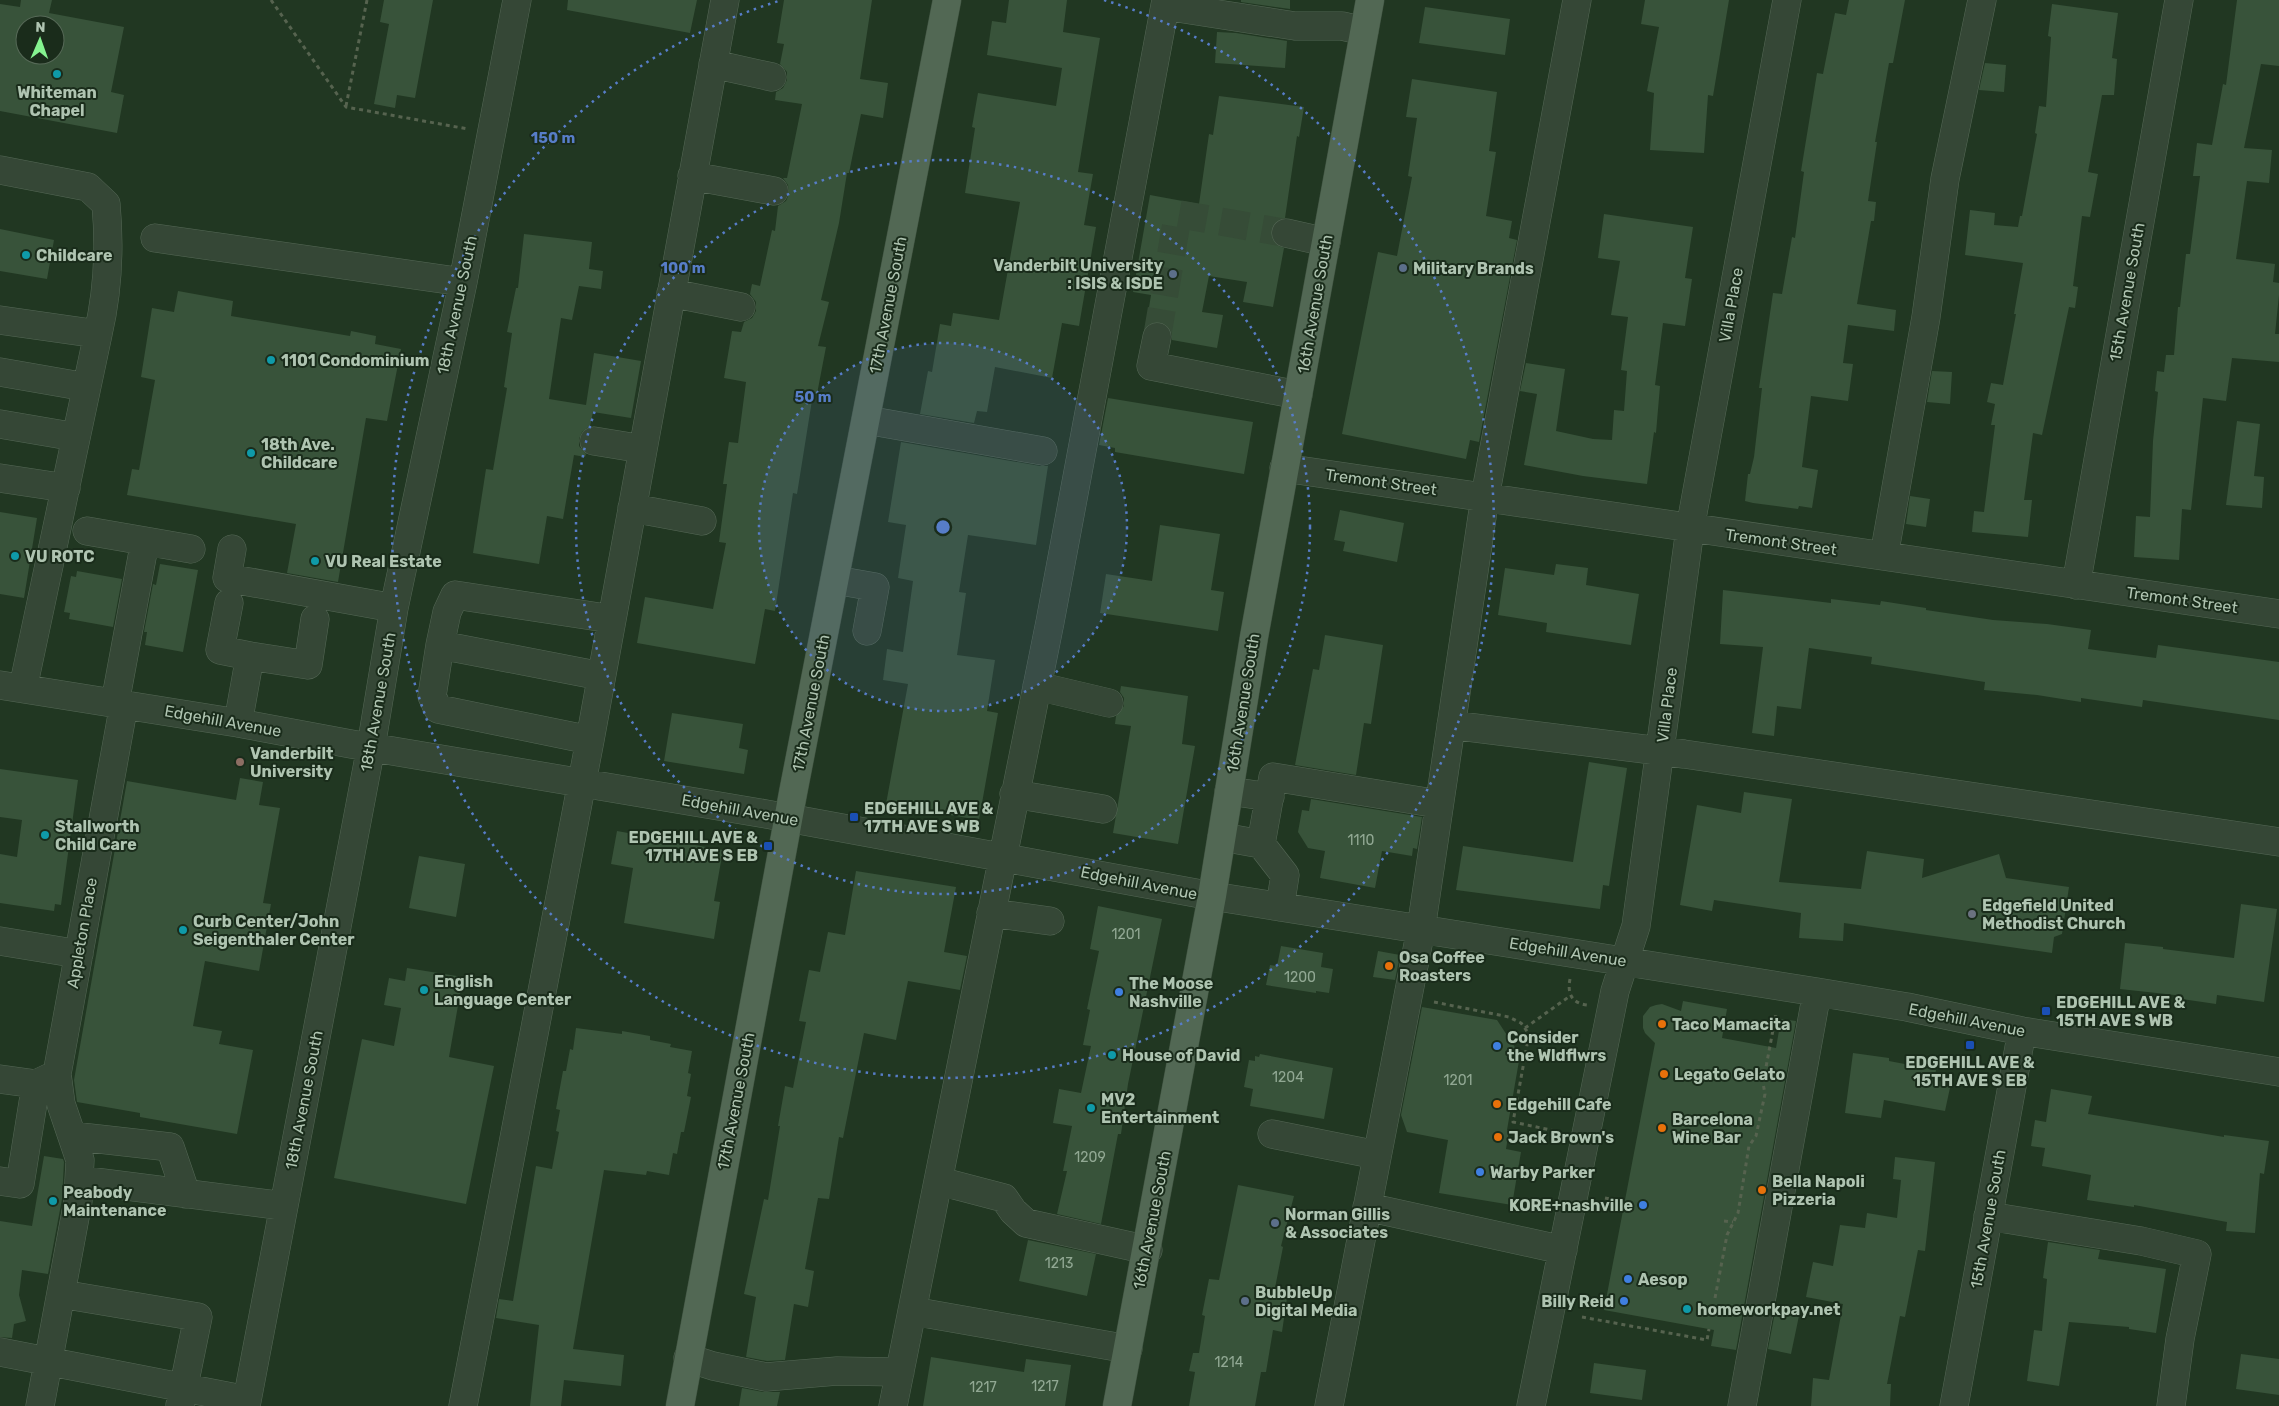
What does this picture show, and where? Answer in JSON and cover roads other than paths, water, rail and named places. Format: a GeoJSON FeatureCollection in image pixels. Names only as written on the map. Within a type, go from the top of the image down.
{"type":"FeatureCollection","features":[{"type":"Feature","properties":{"kind":"main road","name":"17th Avenue South"},"geometry":{"type":"LineString","coordinates":[[680,1406],[789,818],[947,0]]}},
{"type":"Feature","properties":{"kind":"main road","name":"16th Avenue South"},"geometry":{"type":"LineString","coordinates":[[1117,1406],[1148,1250],[1212,896],[1252,646],[1370,0]]}},
{"type":"Feature","properties":{"kind":"street","name":"18th Avenue South"},"geometry":{"type":"LineString","coordinates":[[247,1403],[371,747],[394,608],[463,282],[517,0]]}},
{"type":"Feature","properties":{"kind":"street"},"geometry":{"type":"LineString","coordinates":[[463,1406],[590,740],[725,0]]}},
{"type":"Feature","properties":{"kind":"street"},"geometry":{"type":"LineString","coordinates":[[1329,1406],[1421,929],[1485,497],[1577,0]]}},
{"type":"Feature","properties":{"kind":"street","name":"Villa Place"},"geometry":{"type":"LineString","coordinates":[[1531,1406],[1615,991],[1636,926],[1690,529],[1787,0]]}},
{"type":"Feature","properties":{"kind":"street"},"geometry":{"type":"LineString","coordinates":[[1884,556],[1926,317],[1945,179],[1982,0]]}},
{"type":"Feature","properties":{"kind":"street","name":"15th Avenue South"},"geometry":{"type":"LineString","coordinates":[[2076,585],[2179,0]]}},
{"type":"Feature","properties":{"kind":"street"},"geometry":{"type":"LineString","coordinates":[[893,1406],[939,1182],[1001,857],[1037,686],[1165,3],[1295,26],[1342,26],[1364,31]]}},
{"type":"Feature","properties":{"kind":"street"},"geometry":{"type":"LineString","coordinates":[[713,64],[772,77]]}},
{"type":"Feature","properties":{"kind":"street"},"geometry":{"type":"LineString","coordinates":[[0,170],[88,187],[106,204],[108,268],[105,305],[66,488],[11,687]]}},
{"type":"Feature","properties":{"kind":"street"},"geometry":{"type":"LineString","coordinates":[[692,176],[774,191]]}},
{"type":"Feature","properties":{"kind":"street"},"geometry":{"type":"LineString","coordinates":[[1286,233],[1326,242]]}},
{"type":"Feature","properties":{"kind":"street"},"geometry":{"type":"LineString","coordinates":[[155,238],[463,282]]}},
{"type":"Feature","properties":{"kind":"street"},"geometry":{"type":"LineString","coordinates":[[671,293],[741,307]]}},
{"type":"Feature","properties":{"kind":"street"},"geometry":{"type":"LineString","coordinates":[[0,320],[98,334]]}},
{"type":"Feature","properties":{"kind":"street"},"geometry":{"type":"LineString","coordinates":[[1157,337],[1151,366],[1298,395]]}},
{"type":"Feature","properties":{"kind":"street"},"geometry":{"type":"LineString","coordinates":[[0,372],[86,387]]}},
{"type":"Feature","properties":{"kind":"street"},"geometry":{"type":"LineString","coordinates":[[866,420],[1043,451]]}},
{"type":"Feature","properties":{"kind":"street"},"geometry":{"type":"LineString","coordinates":[[0,424],[76,436]]}},
{"type":"Feature","properties":{"kind":"street"},"geometry":{"type":"LineString","coordinates":[[594,441],[643,449]]}},
{"type":"Feature","properties":{"kind":"street","name":"Tremont Street"},"geometry":{"type":"LineString","coordinates":[[1284,468],[2279,614]]}},
{"type":"Feature","properties":{"kind":"street"},"geometry":{"type":"LineString","coordinates":[[0,478],[66,488]]}},
{"type":"Feature","properties":{"kind":"street"},"geometry":{"type":"LineString","coordinates":[[632,508],[702,521]]}},
{"type":"Feature","properties":{"kind":"street"},"geometry":{"type":"LineString","coordinates":[[88,531],[191,549]]}},
{"type":"Feature","properties":{"kind":"street","name":"Appleton Place"},"geometry":{"type":"LineString","coordinates":[[40,1406],[78,1201],[80,1160],[61,1104],[47,1079],[79,954],[145,541]]}},
{"type":"Feature","properties":{"kind":"street"},"geometry":{"type":"LineString","coordinates":[[232,549],[227,578],[394,608]]}},
{"type":"Feature","properties":{"kind":"street"},"geometry":{"type":"LineString","coordinates":[[835,580],[875,587],[867,630]]}},
{"type":"Feature","properties":{"kind":"street"},"geometry":{"type":"LineString","coordinates":[[590,740],[438,709],[432,696],[440,645],[447,612],[455,595],[612,619]]}},
{"type":"Feature","properties":{"kind":"street"},"geometry":{"type":"LineString","coordinates":[[228,602],[220,650],[250,656],[308,665],[315,619]]}},
{"type":"Feature","properties":{"kind":"street"},"geometry":{"type":"LineString","coordinates":[[440,645],[601,676]]}},
{"type":"Feature","properties":{"kind":"street"},"geometry":{"type":"LineString","coordinates":[[238,723],[250,656]]}},
{"type":"Feature","properties":{"kind":"street"},"geometry":{"type":"LineString","coordinates":[[1037,686],[1109,702]]}},
{"type":"Feature","properties":{"kind":"street","name":"Edgehill Avenue"},"geometry":{"type":"LineString","coordinates":[[11,687],[120,703],[789,818],[1212,896],[1817,992],[1907,1007],[2022,1031],[2279,1072]]}},
{"type":"Feature","properties":{"kind":"street"},"geometry":{"type":"LineString","coordinates":[[1451,725],[1661,751],[2279,842]]}},
{"type":"Feature","properties":{"kind":"street"},"geometry":{"type":"LineString","coordinates":[[1261,844],[1273,777],[1439,804]]}},
{"type":"Feature","properties":{"kind":"street"},"geometry":{"type":"LineString","coordinates":[[1229,791],[1270,798]]}},
{"type":"Feature","properties":{"kind":"street"},"geometry":{"type":"LineString","coordinates":[[1014,794],[1103,809]]}},
{"type":"Feature","properties":{"kind":"street"},"geometry":{"type":"LineString","coordinates":[[1222,837],[1261,844],[1285,875],[1280,907]]}},
{"type":"Feature","properties":{"kind":"street"},"geometry":{"type":"LineString","coordinates":[[991,912],[1050,921]]}},
{"type":"Feature","properties":{"kind":"street"},"geometry":{"type":"LineString","coordinates":[[0,941],[79,954]]}},
{"type":"Feature","properties":{"kind":"street"},"geometry":{"type":"LineString","coordinates":[[1742,1406],[1817,992]]}},
{"type":"Feature","properties":{"kind":"street","name":"15th Avenue South"},"geometry":{"type":"LineString","coordinates":[[1954,1406],[2022,1031]]}},
{"type":"Feature","properties":{"kind":"street"},"geometry":{"type":"LineString","coordinates":[[0,1079],[47,1079],[10,1183]]}},
{"type":"Feature","properties":{"kind":"street"},"geometry":{"type":"LineString","coordinates":[[1272,1134],[1377,1155]]}},
{"type":"Feature","properties":{"kind":"street"},"geometry":{"type":"LineString","coordinates":[[72,1136],[170,1147],[186,1194]]}},
{"type":"Feature","properties":{"kind":"street"},"geometry":{"type":"LineString","coordinates":[[79,1180],[284,1206]]}},
{"type":"Feature","properties":{"kind":"street"},"geometry":{"type":"LineString","coordinates":[[939,1182],[1004,1198],[1013,1211],[1026,1223],[1148,1250]]}},
{"type":"Feature","properties":{"kind":"street"},"geometry":{"type":"LineString","coordinates":[[1367,1207],[1563,1250]]}},
{"type":"Feature","properties":{"kind":"street"},"geometry":{"type":"LineString","coordinates":[[1988,1216],[2141,1241],[2197,1254],[2180,1339],[2171,1406]]}},
{"type":"Feature","properties":{"kind":"street"},"geometry":{"type":"LineString","coordinates":[[61,1294],[198,1318],[181,1397]]}},
{"type":"Feature","properties":{"kind":"street"},"geometry":{"type":"LineString","coordinates":[[912,1311],[1128,1349]]}},
{"type":"Feature","properties":{"kind":"street"},"geometry":{"type":"LineString","coordinates":[[0,1352],[49,1361],[181,1397],[247,1403]]}},
{"type":"Feature","properties":{"kind":"street"},"geometry":{"type":"LineString","coordinates":[[688,1358],[713,1366],[766,1377],[837,1371],[900,1372]]}},
{"type":"Feature","properties":{"kind":"tunnel"},"geometry":{"type":"LineString","coordinates":[[1157,337],[1178,214],[1286,233]]}},
{"type":"Feature","properties":{"kind":"place","name":"Whiteman Chapel"},"geometry":{"type":"Point","coordinates":[57,74]}},
{"type":"Feature","properties":{"kind":"place","name":"Childcare"},"geometry":{"type":"Point","coordinates":[26,255]}},
{"type":"Feature","properties":{"kind":"place","name":"Military Brands"},"geometry":{"type":"Point","coordinates":[1403,268]}},
{"type":"Feature","properties":{"kind":"place","name":"Vanderbilt University : ISIS & ISDE"},"geometry":{"type":"Point","coordinates":[1173,274]}},
{"type":"Feature","properties":{"kind":"place","name":"1101 Condominium"},"geometry":{"type":"Point","coordinates":[271,360]}},
{"type":"Feature","properties":{"kind":"place","name":"18th Ave. Childcare"},"geometry":{"type":"Point","coordinates":[251,453]}},
{"type":"Feature","properties":{"kind":"place","name":"VU ROTC"},"geometry":{"type":"Point","coordinates":[15,556]}},
{"type":"Feature","properties":{"kind":"place","name":"VU Real Estate"},"geometry":{"type":"Point","coordinates":[315,561]}},
{"type":"Feature","properties":{"kind":"place","name":"Vanderbilt University"},"geometry":{"type":"Point","coordinates":[240,762]}},
{"type":"Feature","properties":{"kind":"place","name":"EDGEHILL AVE & 17TH AVE S WB"},"geometry":{"type":"Point","coordinates":[854,817]}},
{"type":"Feature","properties":{"kind":"place","name":"Stallworth Child Care"},"geometry":{"type":"Point","coordinates":[45,835]}},
{"type":"Feature","properties":{"kind":"place","name":"EDGEHILL AVE & 17TH AVE S EB"},"geometry":{"type":"Point","coordinates":[768,846]}},
{"type":"Feature","properties":{"kind":"place","name":"Edgefield United Methodist Church"},"geometry":{"type":"Point","coordinates":[1972,914]}},
{"type":"Feature","properties":{"kind":"place","name":"Curb Center/John Seigenthaler Center"},"geometry":{"type":"Point","coordinates":[183,930]}},
{"type":"Feature","properties":{"kind":"place","name":"Osa Coffee Roasters"},"geometry":{"type":"Point","coordinates":[1389,966]}},
{"type":"Feature","properties":{"kind":"place","name":"English Language Center"},"geometry":{"type":"Point","coordinates":[424,990]}},
{"type":"Feature","properties":{"kind":"place","name":"The Moose Nashville"},"geometry":{"type":"Point","coordinates":[1119,992]}},
{"type":"Feature","properties":{"kind":"place","name":"EDGEHILL AVE & 15TH AVE S WB"},"geometry":{"type":"Point","coordinates":[2046,1011]}},
{"type":"Feature","properties":{"kind":"place","name":"Taco Mamacita"},"geometry":{"type":"Point","coordinates":[1662,1024]}},
{"type":"Feature","properties":{"kind":"place","name":"EDGEHILL AVE & 15TH AVE S EB"},"geometry":{"type":"Point","coordinates":[1970,1045]}},
{"type":"Feature","properties":{"kind":"place","name":"Consider the Wldflwrs"},"geometry":{"type":"Point","coordinates":[1497,1046]}},
{"type":"Feature","properties":{"kind":"place","name":"House of David"},"geometry":{"type":"Point","coordinates":[1112,1055]}},
{"type":"Feature","properties":{"kind":"place","name":"Legato Gelato"},"geometry":{"type":"Point","coordinates":[1664,1074]}},
{"type":"Feature","properties":{"kind":"place","name":"Edgehill Cafe"},"geometry":{"type":"Point","coordinates":[1497,1104]}},
{"type":"Feature","properties":{"kind":"place","name":"MV2 Entertainment"},"geometry":{"type":"Point","coordinates":[1091,1108]}},
{"type":"Feature","properties":{"kind":"place","name":"Barcelona Wine Bar"},"geometry":{"type":"Point","coordinates":[1662,1128]}},
{"type":"Feature","properties":{"kind":"place","name":"Jack Brown's"},"geometry":{"type":"Point","coordinates":[1498,1137]}},
{"type":"Feature","properties":{"kind":"place","name":"Warby Parker"},"geometry":{"type":"Point","coordinates":[1480,1172]}},
{"type":"Feature","properties":{"kind":"place","name":"Bella Napoli Pizzeria"},"geometry":{"type":"Point","coordinates":[1762,1190]}},
{"type":"Feature","properties":{"kind":"place","name":"Peabody Maintenance"},"geometry":{"type":"Point","coordinates":[53,1201]}},
{"type":"Feature","properties":{"kind":"place","name":"KORE+nashville"},"geometry":{"type":"Point","coordinates":[1643,1205]}},
{"type":"Feature","properties":{"kind":"place","name":"Norman Gillis & Associates"},"geometry":{"type":"Point","coordinates":[1275,1223]}},
{"type":"Feature","properties":{"kind":"place","name":"Aesop"},"geometry":{"type":"Point","coordinates":[1628,1279]}},
{"type":"Feature","properties":{"kind":"place","name":"BubbleUp Digital Media"},"geometry":{"type":"Point","coordinates":[1245,1301]}},
{"type":"Feature","properties":{"kind":"place","name":"Billy Reid"},"geometry":{"type":"Point","coordinates":[1624,1301]}},
{"type":"Feature","properties":{"kind":"place","name":"homeworkpay.net"},"geometry":{"type":"Point","coordinates":[1687,1309]}}]}
